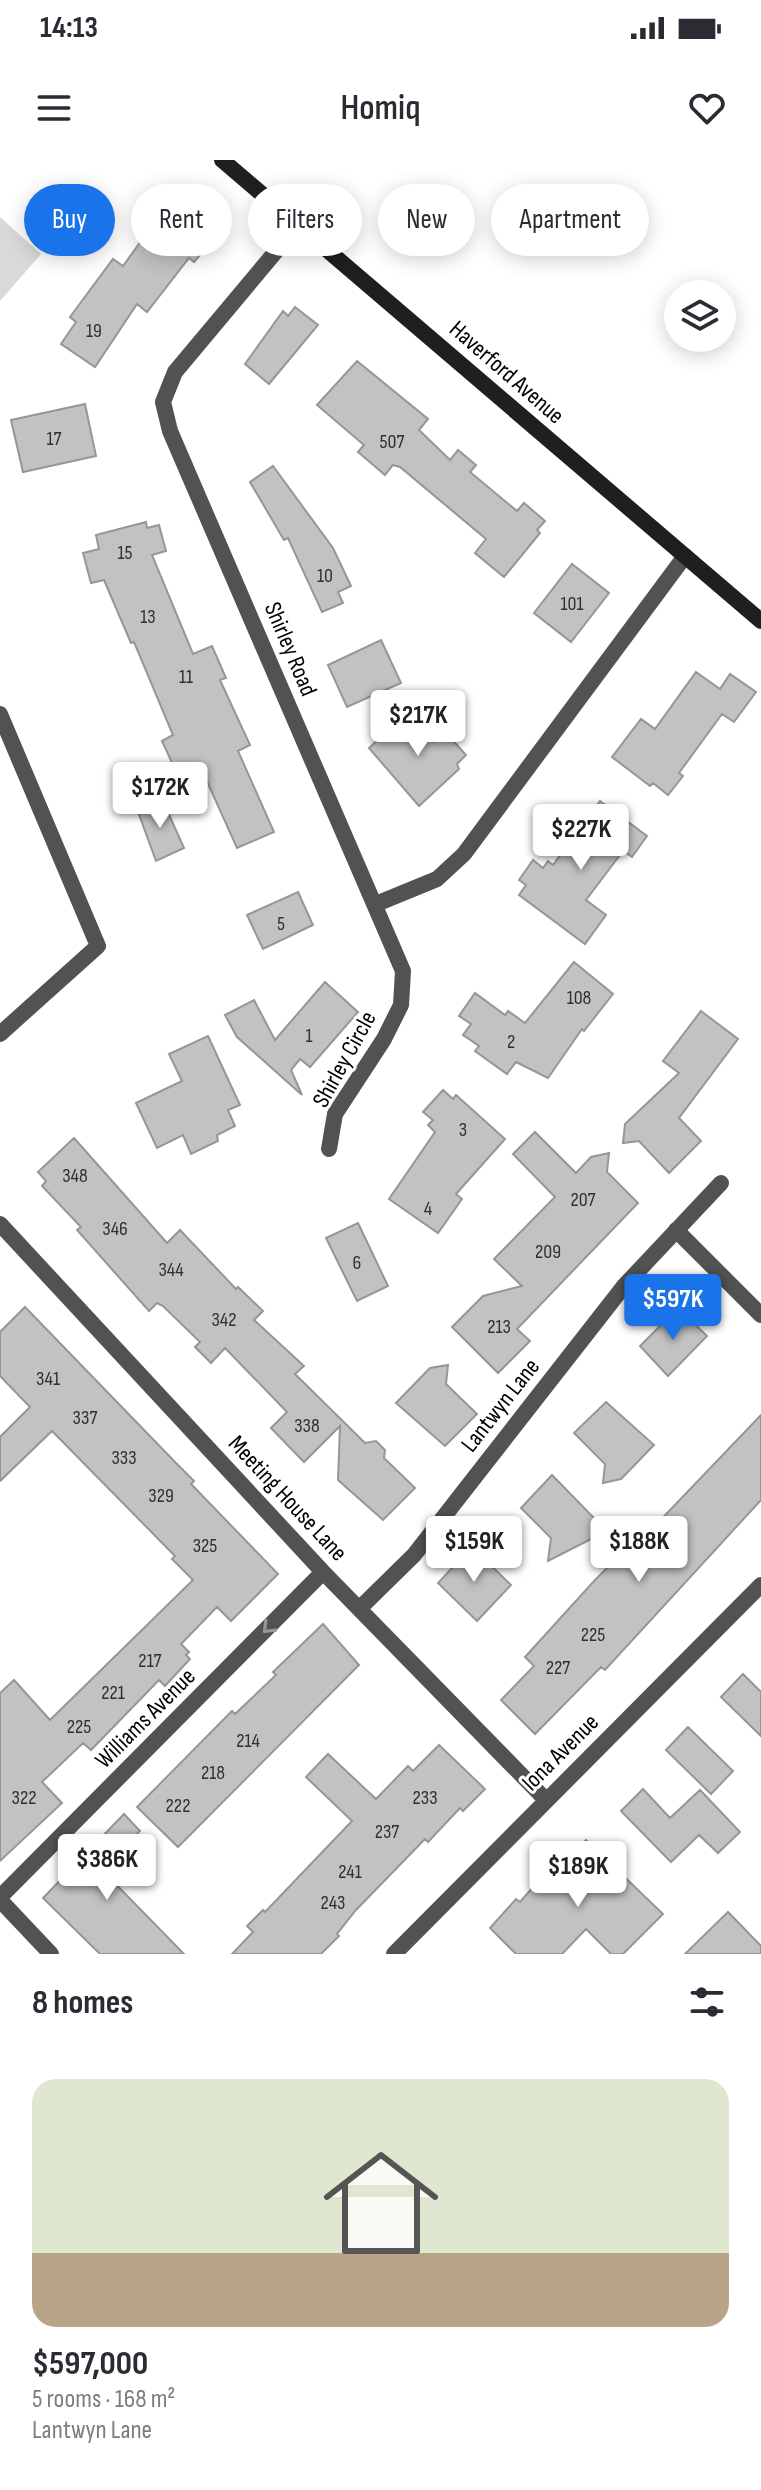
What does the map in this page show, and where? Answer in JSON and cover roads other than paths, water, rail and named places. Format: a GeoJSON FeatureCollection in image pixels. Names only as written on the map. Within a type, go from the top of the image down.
{"type":"FeatureCollection","features":[{"type":"Feature","properties":{"kind":"street","name":"Haverford Avenue"},"geometry":{"type":"LineString","coordinates":[[222,160],[250,184]]}},
{"type":"Feature","properties":{"kind":"street","name":"Shirley Road"},"geometry":{"type":"LineString","coordinates":[[272,256],[175,372],[163,402],[170,431],[376,904]]}},
{"type":"Feature","properties":{"kind":"street","name":"Haverford Avenue"},"geometry":{"type":"LineString","coordinates":[[334,256],[761,621]]}},
{"type":"Feature","properties":{"kind":"street"},"geometry":{"type":"LineString","coordinates":[[376,904],[437,879],[464,854],[685,556]]}},
{"type":"Feature","properties":{"kind":"street"},"geometry":{"type":"LineString","coordinates":[[0,714],[98,946],[0,1034]]}},
{"type":"Feature","properties":{"kind":"street","name":"Shirley Circle"},"geometry":{"type":"LineString","coordinates":[[329,1149],[335,1114],[384,1039],[401,1005],[403,971],[376,904]]}},
{"type":"Feature","properties":{"kind":"street","name":"Lantwyn Lane"},"geometry":{"type":"LineString","coordinates":[[360,1608],[414,1555],[624,1286],[721,1183]]}},
{"type":"Feature","properties":{"kind":"street","name":"Meeting House Lane"},"geometry":{"type":"LineString","coordinates":[[0,1224],[323,1572],[546,1800]]}},
{"type":"Feature","properties":{"kind":"street"},"geometry":{"type":"LineString","coordinates":[[676,1230],[761,1315]]}},
{"type":"Feature","properties":{"kind":"street","name":"Williams Avenue"},"geometry":{"type":"LineString","coordinates":[[0,1898],[323,1572]]}},
{"type":"Feature","properties":{"kind":"street","name":"Iona Avenue"},"geometry":{"type":"LineString","coordinates":[[394,1954],[761,1585]]}},
{"type":"Feature","properties":{"kind":"street"},"geometry":{"type":"LineString","coordinates":[[0,1898],[51,1954]]}}]}
